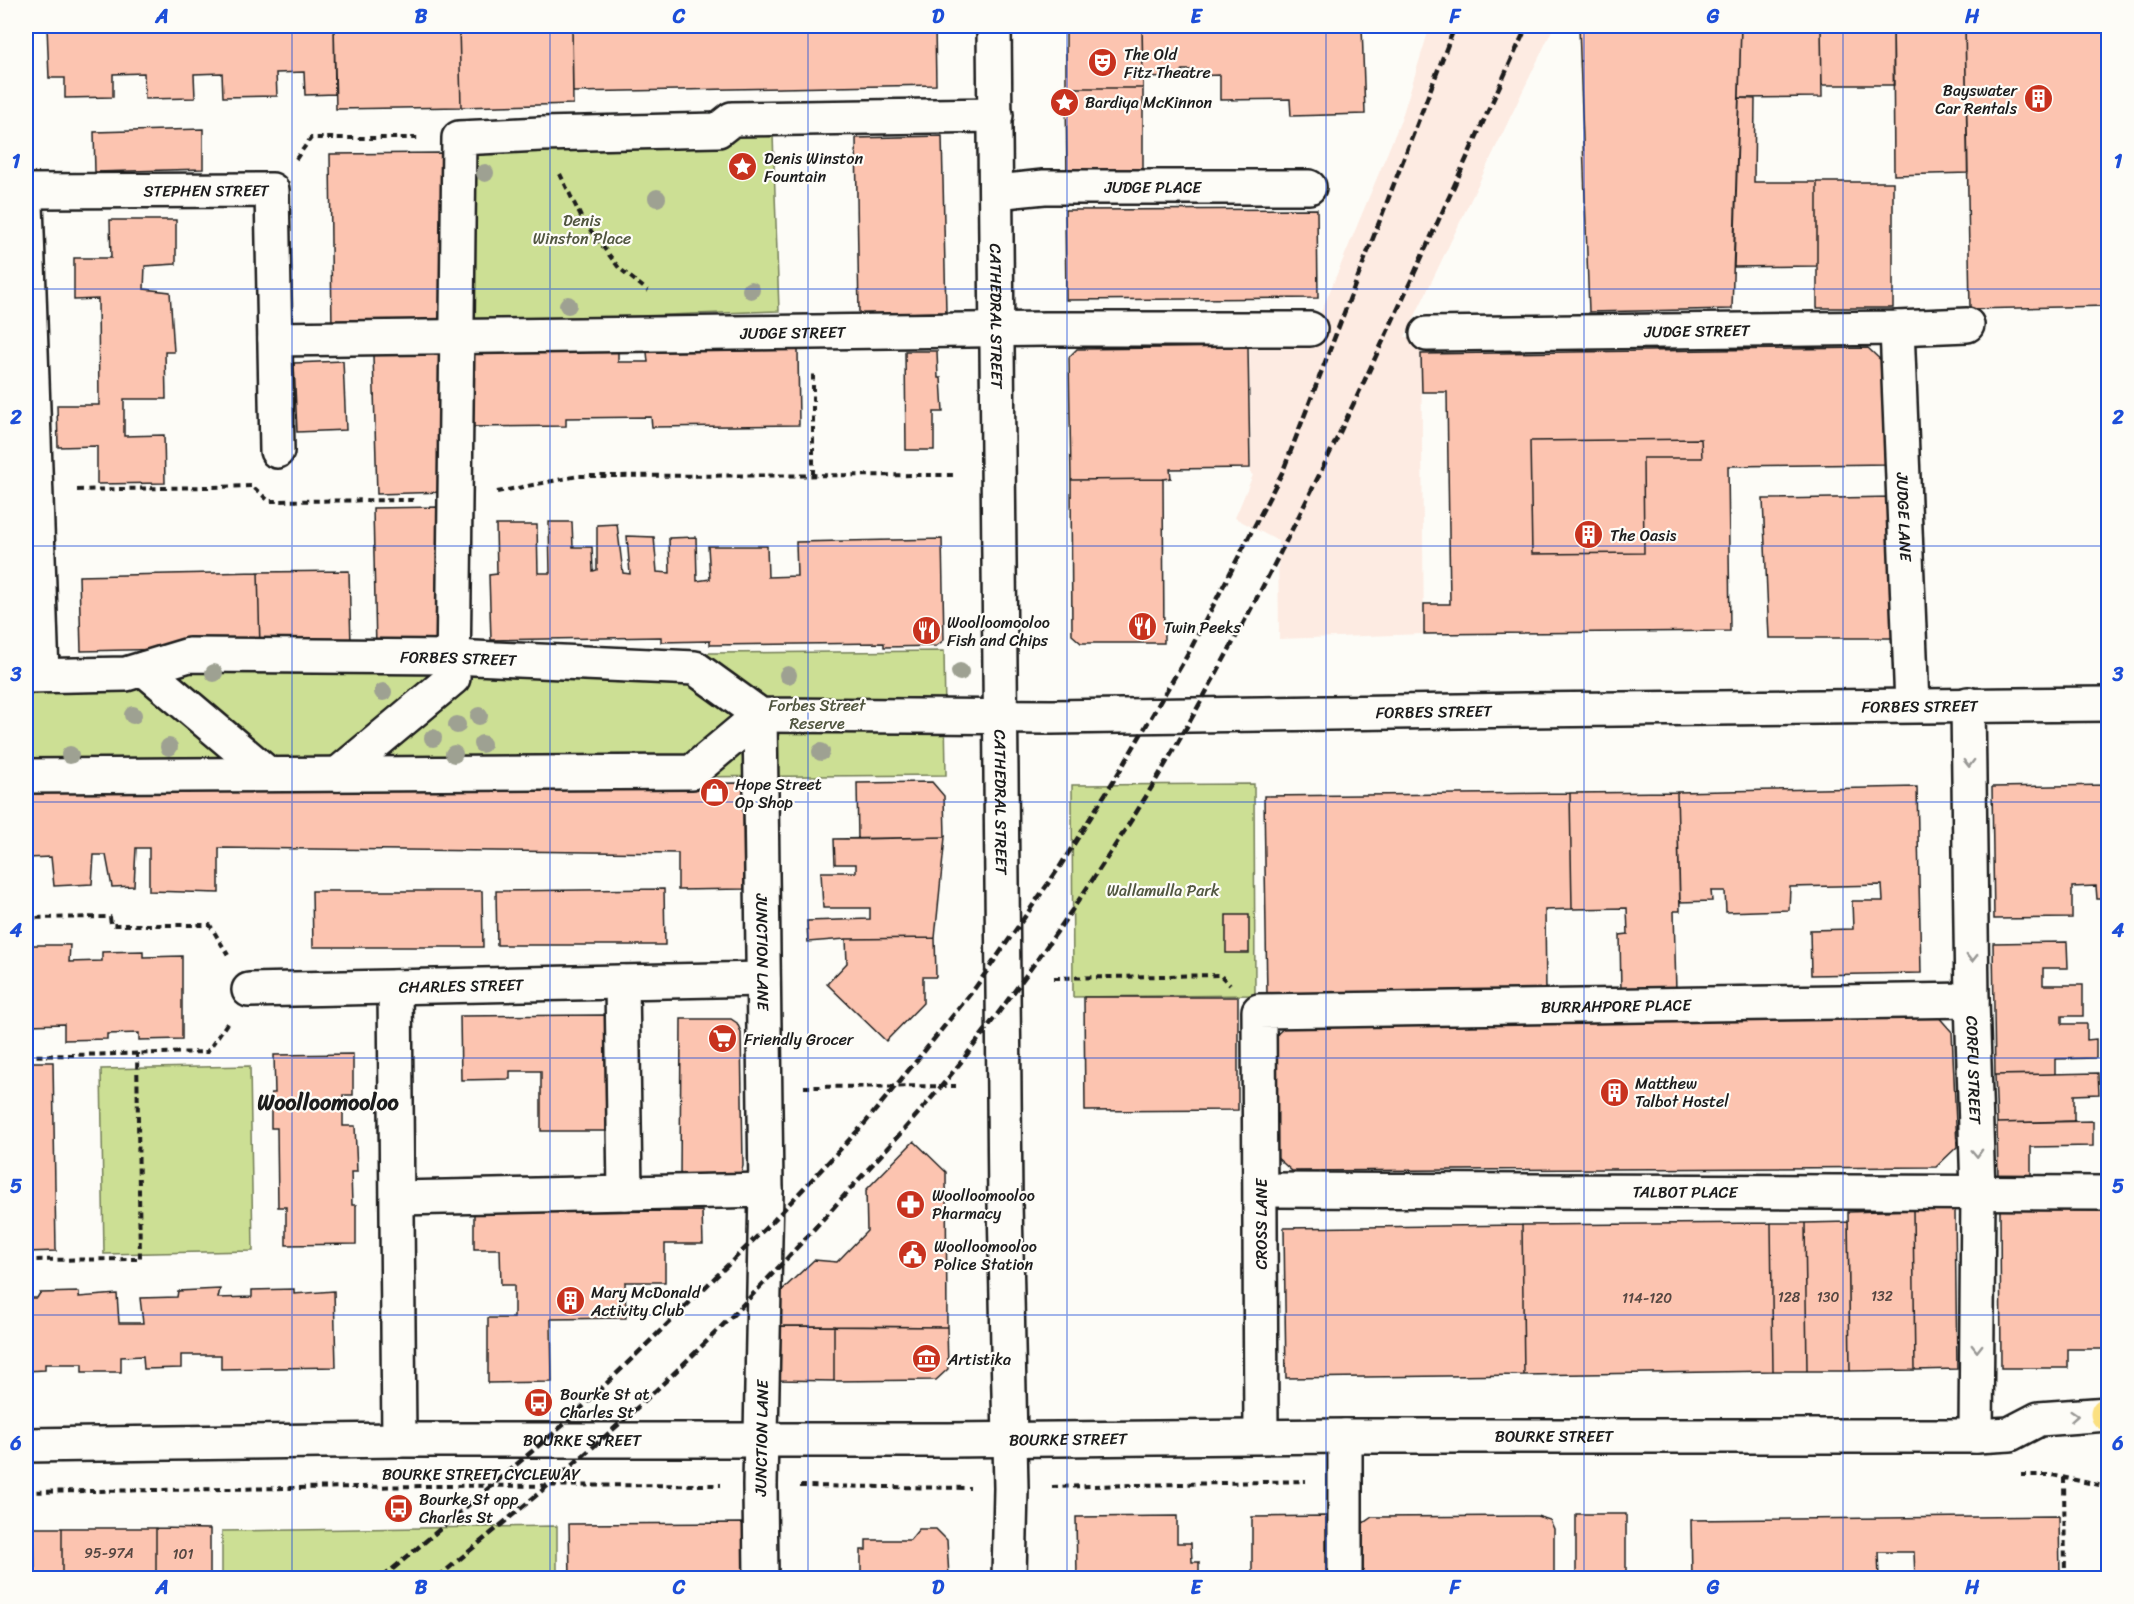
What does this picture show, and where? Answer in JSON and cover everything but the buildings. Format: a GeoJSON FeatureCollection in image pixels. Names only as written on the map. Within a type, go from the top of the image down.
{"type":"FeatureCollection","features":[{"type":"Feature","properties":{"kind":"street","name":"CATHEDRAL STREET"},"geometry":{"type":"LineString","coordinates":[[994,26],[1005,1178],[1010,1439],[1009,1578]]}},
{"type":"Feature","properties":{"kind":"street"},"geometry":{"type":"LineString","coordinates":[[453,667],[459,138],[718,130],[732,119],[996,115]]}},
{"type":"Feature","properties":{"kind":"street","name":"JUDGE PLACE"},"geometry":{"type":"LineString","coordinates":[[997,192],[1044,187],[1309,187]]}},
{"type":"Feature","properties":{"kind":"street","name":"STEPHEN STREET"},"geometry":{"type":"LineString","coordinates":[[26,191],[272,190],[277,451]]}},
{"type":"Feature","properties":{"kind":"street"},"geometry":{"type":"LineString","coordinates":[[26,203],[36,487],[34,675]]}},
{"type":"Feature","properties":{"kind":"street","name":"JUDGE STREET"},"geometry":{"type":"LineString","coordinates":[[1427,334],[1897,328],[1967,325]]}},
{"type":"Feature","properties":{"kind":"street","name":"JUDGE LANE"},"geometry":{"type":"LineString","coordinates":[[1897,328],[1912,705]]}},
{"type":"Feature","properties":{"kind":"street","name":"JUDGE STREET"},"geometry":{"type":"LineString","coordinates":[[274,339],[952,330],[1310,329]]}},
{"type":"Feature","properties":{"kind":"street","name":"FORBES STREET"},"geometry":{"type":"LineString","coordinates":[[34,675],[126,674],[189,654],[453,667],[695,668],[760,715],[1001,717],[2109,704]]}},
{"type":"Feature","properties":{"kind":"street","name":"FORBES STREET"},"geometry":{"type":"LineString","coordinates":[[338,774],[453,667]]}},
{"type":"Feature","properties":{"kind":"street"},"geometry":{"type":"LineString","coordinates":[[144,669],[268,774]]}},
{"type":"Feature","properties":{"kind":"street","name":"CORFU STREET"},"geometry":{"type":"LineString","coordinates":[[1968,704],[1972,999],[1978,1192],[1976,1436]]}},
{"type":"Feature","properties":{"kind":"street"},"geometry":{"type":"LineString","coordinates":[[26,776],[692,772],[760,715]]}},
{"type":"Feature","properties":{"kind":"street","name":"JUNCTION LANE"},"geometry":{"type":"LineString","coordinates":[[760,715],[766,1190],[760,1440],[761,1578]]}},
{"type":"Feature","properties":{"kind":"street","name":"CHARLES STREET"},"geometry":{"type":"LineString","coordinates":[[399,1440],[395,987],[763,978]]}},
{"type":"Feature","properties":{"kind":"street"},"geometry":{"type":"LineString","coordinates":[[622,982],[625,1193]]}},
{"type":"Feature","properties":{"kind":"street"},"geometry":{"type":"LineString","coordinates":[[249,990],[395,987]]}},
{"type":"Feature","properties":{"kind":"street","name":"BURRAHPORE PLACE"},"geometry":{"type":"LineString","coordinates":[[1259,1011],[1972,999]]}},
{"type":"Feature","properties":{"kind":"street","name":"CROSS LANE"},"geometry":{"type":"LineString","coordinates":[[1259,1011],[1261,1436]]}},
{"type":"Feature","properties":{"kind":"street"},"geometry":{"type":"LineString","coordinates":[[398,1198],[766,1190]]}},
{"type":"Feature","properties":{"kind":"street","name":"TALBOT PLACE"},"geometry":{"type":"LineString","coordinates":[[1261,1190],[2109,1193]]}},
{"type":"Feature","properties":{"kind":"street","name":"BOURKE STREET"},"geometry":{"type":"LineString","coordinates":[[26,1445],[399,1440],[1010,1439],[1261,1436],[1976,1436],[2010,1434],[2039,1419],[2108,1414]]}},
{"type":"Feature","properties":{"kind":"street"},"geometry":{"type":"LineString","coordinates":[[1345,1436],[1345,1578]]}},
{"type":"Feature","properties":{"kind":"path"},"geometry":{"type":"LineString","coordinates":[[541,134],[582,219],[619,268],[700,333]]}},
{"type":"Feature","properties":{"kind":"path"},"geometry":{"type":"LineString","coordinates":[[272,190],[311,138],[459,138]]}},
{"type":"Feature","properties":{"kind":"path"},"geometry":{"type":"LineString","coordinates":[[813,332],[813,475]]}},
{"type":"Feature","properties":{"kind":"path"},"geometry":{"type":"LineString","coordinates":[[36,487],[79,490],[252,486],[268,501],[455,500],[578,476],[953,475]]}},
{"type":"Feature","properties":{"kind":"path"},"geometry":{"type":"LineString","coordinates":[[26,918],[110,917],[111,925],[210,925],[249,990],[207,1052],[26,1056]]}},
{"type":"Feature","properties":{"kind":"path"},"geometry":{"type":"LineString","coordinates":[[1054,978],[1220,975],[1259,1011]]}},
{"type":"Feature","properties":{"kind":"path"},"geometry":{"type":"LineString","coordinates":[[26,1260],[140,1259],[137,1053]]}},
{"type":"Feature","properties":{"kind":"path"},"geometry":{"type":"LineString","coordinates":[[765,1087],[956,1086]]}},
{"type":"Feature","properties":{"kind":"path"},"geometry":{"type":"LineString","coordinates":[[2052,1475],[2109,1487]]}},
{"type":"Feature","properties":{"kind":"path"},"geometry":{"type":"LineString","coordinates":[[2064,1478],[2065,1578]]}},
{"type":"Feature","properties":{"kind":"path","name":"BOURKE STREET CYCLEWAY"},"geometry":{"type":"LineString","coordinates":[[26,1492],[425,1486],[760,1485],[936,1488]]}},
{"type":"Feature","properties":{"kind":"shaded area"},"geometry":{"type":"Polygon","coordinates":[[[1430,26],[1554,26],[1405,337],[1421,338],[1424,634],[1279,639],[1278,541],[1235,518],[1253,475],[1251,474],[1249,339],[1310,339],[1401,120],[1430,26]]]}},
{"type":"Feature","properties":{"kind":"green space","name":"Denis Winston Place"},"geometry":{"type":"Polygon","coordinates":[[[773,135],[779,311],[472,322],[465,145],[773,135]]]}},
{"type":"Feature","properties":{"kind":"green space","name":"Forbes Street Reserve"},"geometry":{"type":"Polygon","coordinates":[[[944,651],[946,775],[26,782],[26,659],[944,651]]]}},
{"type":"Feature","properties":{"kind":"green space","name":"Wallamulla Park"},"geometry":{"type":"Polygon","coordinates":[[[1254,784],[1255,995],[1073,997],[1072,785],[1254,784]]]}},
{"type":"Feature","properties":{"kind":"green space"},"geometry":{"type":"Polygon","coordinates":[[[250,1066],[253,1251],[104,1254],[101,1069],[250,1066]]]}},
{"type":"Feature","properties":{"kind":"green space"},"geometry":{"type":"Polygon","coordinates":[[[557,1526],[557,1578],[222,1578],[222,1531],[557,1526]]]}},
{"type":"Feature","properties":{"kind":"railway"},"geometry":{"type":"LineString","coordinates":[[382,1578],[568,1421],[774,1220],[865,1123],[922,1054],[975,988],[1059,868],[1119,772],[1188,654],[1283,471],[1455,26]]}},
{"type":"Feature","properties":{"kind":"railway"},"geometry":{"type":"LineString","coordinates":[[437,1578],[556,1479],[643,1402],[763,1284],[937,1091],[965,1057],[1061,926],[1164,767],[1276,560],[1387,333],[1527,26]]}},
{"type":"Feature","properties":{"kind":"place","name":"The Old Fitz Theatre"},"geometry":{"type":"Point","coordinates":[1103,63]}},
{"type":"Feature","properties":{"kind":"place","name":"Bayswater Car Rentals"},"geometry":{"type":"Point","coordinates":[2038,99]}},
{"type":"Feature","properties":{"kind":"place","name":"Bardiya McKinnon"},"geometry":{"type":"Point","coordinates":[1064,102]}},
{"type":"Feature","properties":{"kind":"place","name":"Denis Winston Fountain"},"geometry":{"type":"Point","coordinates":[743,167]}},
{"type":"Feature","properties":{"kind":"place","name":"The Oasis"},"geometry":{"type":"Point","coordinates":[1589,535]}},
{"type":"Feature","properties":{"kind":"place","name":"Twin Peeks"},"geometry":{"type":"Point","coordinates":[1143,627]}},
{"type":"Feature","properties":{"kind":"place","name":"Woolloomooloo Fish and Chips"},"geometry":{"type":"Point","coordinates":[926,631]}},
{"type":"Feature","properties":{"kind":"place","name":"Hope Street Op Shop"},"geometry":{"type":"Point","coordinates":[714,793]}},
{"type":"Feature","properties":{"kind":"place","name":"Friendly Grocer"},"geometry":{"type":"Point","coordinates":[723,1039]}},
{"type":"Feature","properties":{"kind":"place","name":"Matthew Talbot Hostel"},"geometry":{"type":"Point","coordinates":[1614,1092]}},
{"type":"Feature","properties":{"kind":"place","name":"Woolloomooloo Pharmacy"},"geometry":{"type":"Point","coordinates":[911,1204]}},
{"type":"Feature","properties":{"kind":"place","name":"Woolloomooloo Police Station"},"geometry":{"type":"Point","coordinates":[913,1255]}},
{"type":"Feature","properties":{"kind":"place","name":"Mary McDonald Activity Club"},"geometry":{"type":"Point","coordinates":[570,1301]}},
{"type":"Feature","properties":{"kind":"place","name":"Artistika"},"geometry":{"type":"Point","coordinates":[927,1359]}},
{"type":"Feature","properties":{"kind":"place","name":"Bourke St at Charles St"},"geometry":{"type":"Point","coordinates":[539,1403]}},
{"type":"Feature","properties":{"kind":"place","name":"Bourke St opp Charles St"},"geometry":{"type":"Point","coordinates":[398,1508]}},
{"type":"Feature","properties":{"kind":"district","name":"Woolloomooloo"},"geometry":{"type":"Point","coordinates":[328,1102]}}]}
